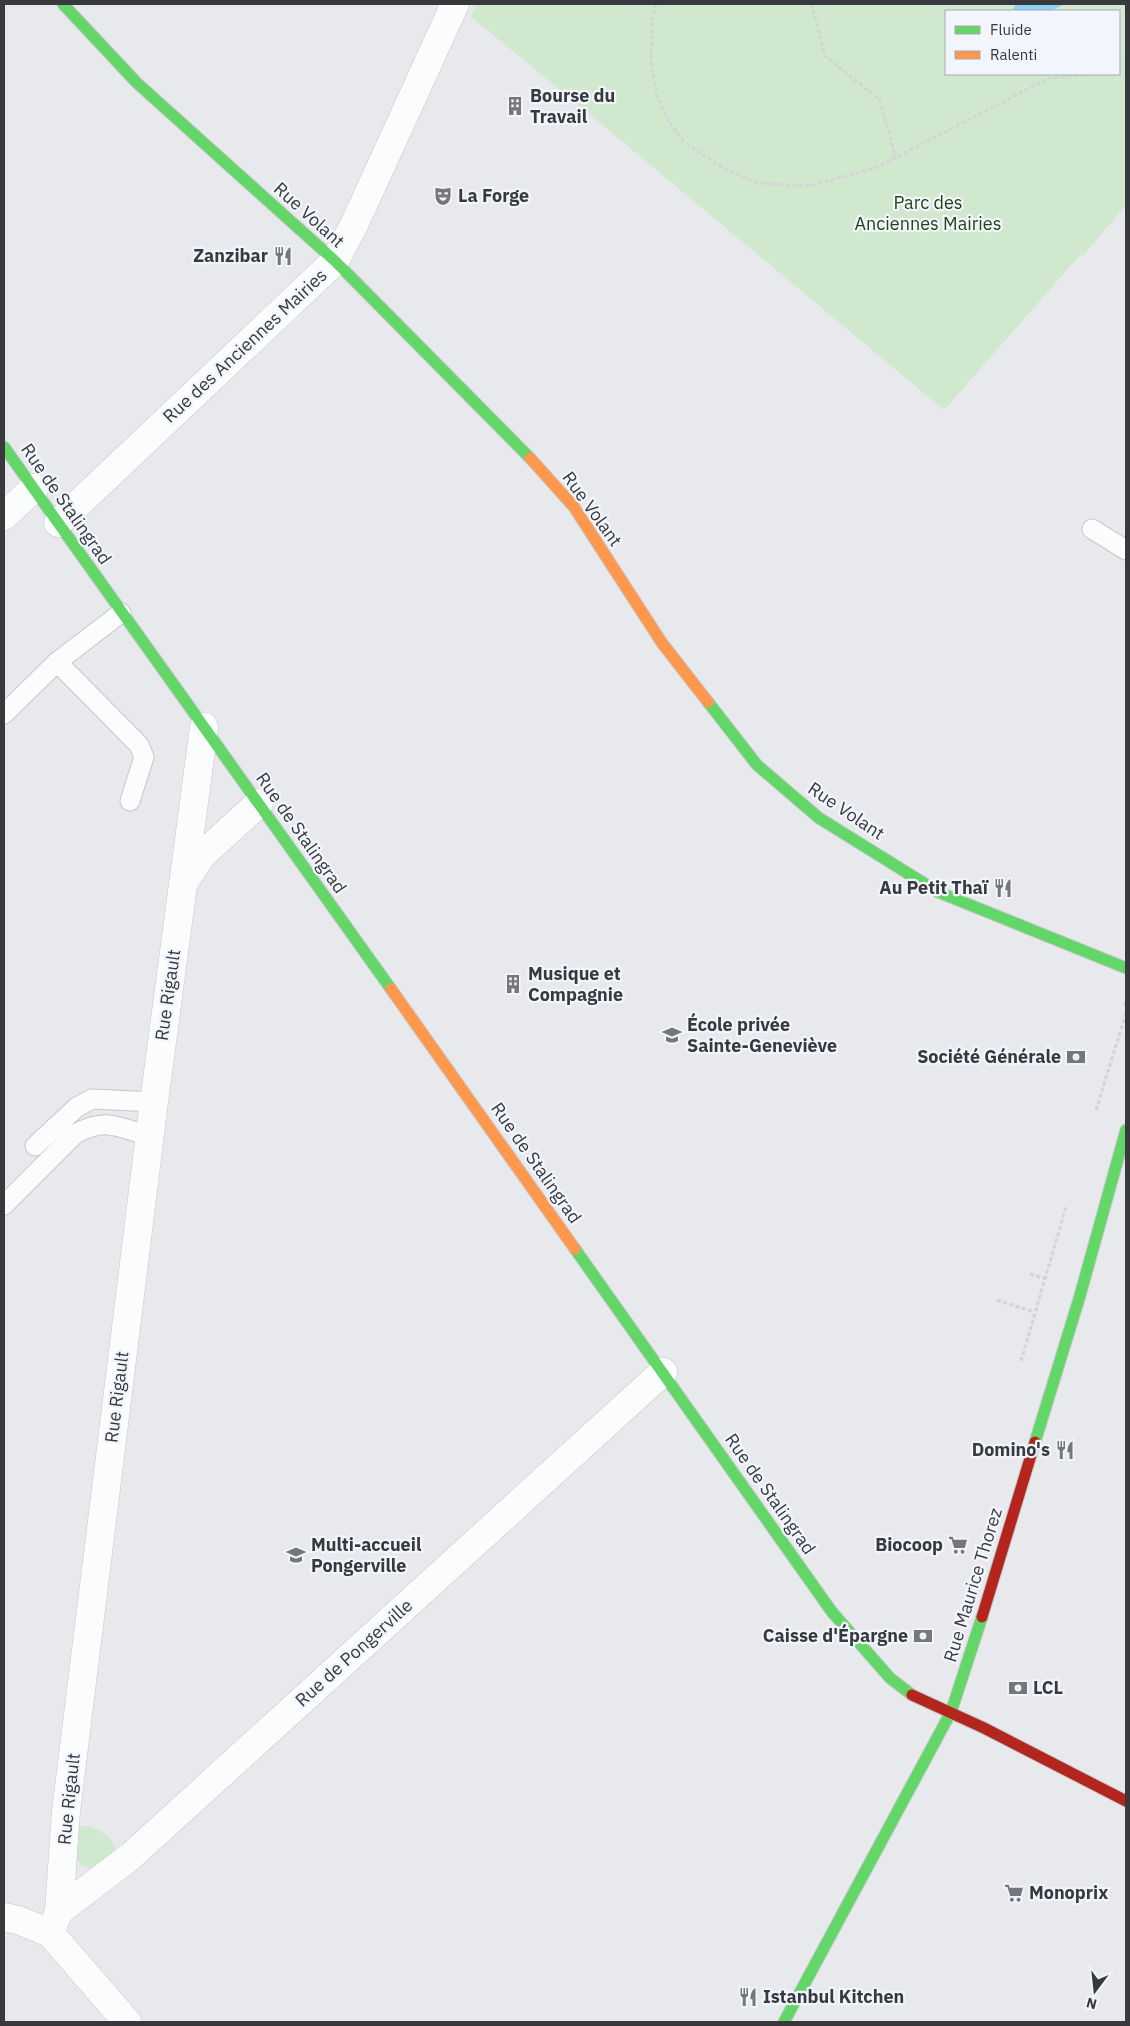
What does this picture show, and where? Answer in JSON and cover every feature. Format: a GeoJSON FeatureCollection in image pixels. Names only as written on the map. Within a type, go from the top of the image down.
{"type":"FeatureCollection","features":[{"type":"Feature","properties":{"kind":"street","name":"Rue Volant"},"geometry":{"type":"LineString","coordinates":[[63,4],[137,83],[335,261],[480,406],[574,508],[662,643],[757,765],[819,818],[938,892],[1126,968]]}},
{"type":"Feature","properties":{"kind":"street","name":"Rue des Anciennes Mairies"},"geometry":{"type":"LineString","coordinates":[[58,523],[335,261],[354,226],[454,4]]}},
{"type":"Feature","properties":{"kind":"street","name":"Rue de Stalingrad"},"geometry":{"type":"LineString","coordinates":[[4,447],[832,1612],[890,1678],[912,1695],[951,1712],[1126,1801]]}},
{"type":"Feature","properties":{"kind":"street"},"geometry":{"type":"LineString","coordinates":[[4,516],[34,488]]}},
{"type":"Feature","properties":{"kind":"street","name":"Rue Rigault"},"geometry":{"type":"LineString","coordinates":[[54,1922],[67,1801],[149,1136],[204,727]]}},
{"type":"Feature","properties":{"kind":"street","name":"Rue Rigault"},"geometry":{"type":"LineString","coordinates":[[183,884],[202,855],[259,804]]}},
{"type":"Feature","properties":{"kind":"street","name":"Rue Maurice Thorez"},"geometry":{"type":"LineString","coordinates":[[784,2022],[951,1712],[967,1666],[1079,1299],[1126,1130]]}},
{"type":"Feature","properties":{"kind":"street","name":"Rue de Pongerville"},"geometry":{"type":"LineString","coordinates":[[54,1922],[131,1856],[662,1372]]}},
{"type":"Feature","properties":{"kind":"street"},"geometry":{"type":"LineString","coordinates":[[4,1917],[18,1920],[54,1922],[127,2022]]}},
{"type":"Feature","properties":{"kind":"lane"},"geometry":{"type":"LineString","coordinates":[[1092,529],[1126,550]]}},
{"type":"Feature","properties":{"kind":"lane"},"geometry":{"type":"LineString","coordinates":[[4,714],[57,662],[121,613]]}},
{"type":"Feature","properties":{"kind":"lane"},"geometry":{"type":"LineString","coordinates":[[57,662],[139,745],[144,757],[130,801]]}},
{"type":"Feature","properties":{"kind":"lane"},"geometry":{"type":"LineString","coordinates":[[35,1146],[77,1107],[92,1099],[154,1102]]}},
{"type":"Feature","properties":{"kind":"lane"},"geometry":{"type":"LineString","coordinates":[[4,1205],[75,1134],[90,1126],[104,1123],[149,1136]]}},
{"type":"Feature","properties":{"kind":"path"},"geometry":{"type":"LineString","coordinates":[[656,4],[652,21],[651,64],[657,95],[667,119],[683,141],[718,165],[756,183],[808,186],[876,168],[1049,78],[1084,75]]}},
{"type":"Feature","properties":{"kind":"path"},"geometry":{"type":"LineString","coordinates":[[811,4],[825,56],[880,100],[896,159]]}},
{"type":"Feature","properties":{"kind":"path"},"geometry":{"type":"LineString","coordinates":[[1030,1274],[1044,1278]]}},
{"type":"Feature","properties":{"kind":"path"},"geometry":{"type":"LineString","coordinates":[[997,1300],[1034,1312]]}},
{"type":"Feature","properties":{"kind":"green space","name":"Parc des Anciennes Mairies"},"geometry":{"type":"Polygon","coordinates":[[[476,4],[1126,4],[1126,205],[1083,256],[1081,254],[944,410],[471,17],[476,4]]]}},
{"type":"Feature","properties":{"kind":"green space"},"geometry":{"type":"Polygon","coordinates":[[[82,1826],[102,1831],[110,1839],[119,1858],[92,1869],[81,1865],[76,1860],[77,1827],[82,1826]]]}},
{"type":"Feature","properties":{"kind":"water"},"geometry":{"type":"Polygon","coordinates":[[[1016,4],[1065,4],[1052,10],[1013,10],[1016,4]]]}},
{"type":"Feature","properties":{"kind":"traffic: fast"},"geometry":{"type":"LineString","coordinates":[[63,4],[137,83],[335,261],[530,458]]}},
{"type":"Feature","properties":{"kind":"traffic: fast"},"geometry":{"type":"LineString","coordinates":[[4,447],[391,989]]}},
{"type":"Feature","properties":{"kind":"traffic: fast"},"geometry":{"type":"LineString","coordinates":[[708,702],[757,765],[819,818],[938,892],[1126,968]]}},
{"type":"Feature","properties":{"kind":"traffic: fast"},"geometry":{"type":"LineString","coordinates":[[1035,1442],[1079,1299],[1126,1130]]}},
{"type":"Feature","properties":{"kind":"traffic: fast"},"geometry":{"type":"LineString","coordinates":[[575,1249],[832,1612],[890,1678],[912,1695]]}},
{"type":"Feature","properties":{"kind":"traffic: fast"},"geometry":{"type":"LineString","coordinates":[[784,2022],[951,1712],[982,1617]]}},
{"type":"Feature","properties":{"kind":"traffic: slow"},"geometry":{"type":"LineString","coordinates":[[530,458],[574,507],[662,643],[708,702]]}},
{"type":"Feature","properties":{"kind":"traffic: slow"},"geometry":{"type":"LineString","coordinates":[[391,989],[575,1249]]}},
{"type":"Feature","properties":{"kind":"traffic: jam"},"geometry":{"type":"LineString","coordinates":[[982,1617],[1035,1442]]}},
{"type":"Feature","properties":{"kind":"traffic: jam"},"geometry":{"type":"LineString","coordinates":[[912,1695],[984,1728],[1126,1801]]}},
{"type":"Feature","properties":{"kind":"place","name":"Bourse du Travail"},"geometry":{"type":"Point","coordinates":[515,106]}},
{"type":"Feature","properties":{"kind":"place","name":"La Forge"},"geometry":{"type":"Point","coordinates":[443,196]}},
{"type":"Feature","properties":{"kind":"place","name":"Zanzibar"},"geometry":{"type":"Point","coordinates":[283,256]}},
{"type":"Feature","properties":{"kind":"place","name":"Au Petit Thaï"},"geometry":{"type":"Point","coordinates":[1003,888]}},
{"type":"Feature","properties":{"kind":"place","name":"Musique et Compagnie"},"geometry":{"type":"Point","coordinates":[513,984]}},
{"type":"Feature","properties":{"kind":"place","name":"École privée Sainte-Geneviève"},"geometry":{"type":"Point","coordinates":[672,1035]}},
{"type":"Feature","properties":{"kind":"place","name":"Société Générale"},"geometry":{"type":"Point","coordinates":[1076,1057]}},
{"type":"Feature","properties":{"kind":"place","name":"Domino's"},"geometry":{"type":"Point","coordinates":[1065,1450]}},
{"type":"Feature","properties":{"kind":"place","name":"Biocoop"},"geometry":{"type":"Point","coordinates":[958,1545]}},
{"type":"Feature","properties":{"kind":"place","name":"Multi-accueil Pongerville"},"geometry":{"type":"Point","coordinates":[296,1555]}},
{"type":"Feature","properties":{"kind":"place","name":"Caisse d'Épargne"},"geometry":{"type":"Point","coordinates":[923,1636]}},
{"type":"Feature","properties":{"kind":"place","name":"LCL"},"geometry":{"type":"Point","coordinates":[1018,1688]}},
{"type":"Feature","properties":{"kind":"place","name":"Monoprix"},"geometry":{"type":"Point","coordinates":[1014,1893]}},
{"type":"Feature","properties":{"kind":"place","name":"Istanbul Kitchen"},"geometry":{"type":"Point","coordinates":[748,1997]}}]}
